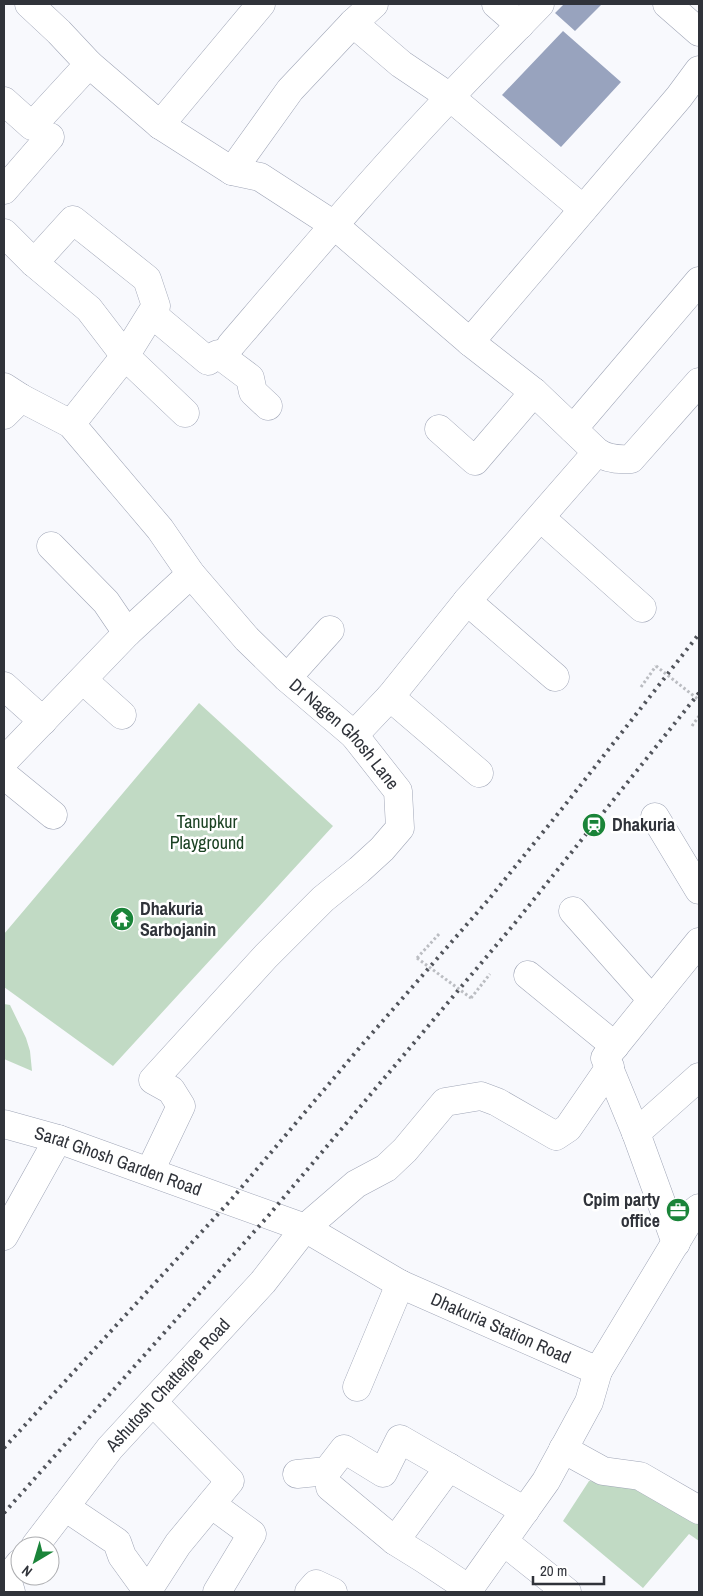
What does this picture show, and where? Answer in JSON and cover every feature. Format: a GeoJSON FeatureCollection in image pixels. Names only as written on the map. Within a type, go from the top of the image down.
{"type":"FeatureCollection","features":[{"type":"Feature","properties":{"kind":"street"},"geometry":{"type":"LineString","coordinates":[[29,4],[60,32],[89,64],[160,126],[232,171],[260,177],[334,225],[470,342],[534,392],[597,452],[605,457],[622,460],[631,459],[697,390]]}},
{"type":"Feature","properties":{"kind":"street"},"geometry":{"type":"LineString","coordinates":[[160,126],[261,4]]}},
{"type":"Feature","properties":{"kind":"street"},"geometry":{"type":"LineString","coordinates":[[232,171],[290,90],[353,23],[374,4]]}},
{"type":"Feature","properties":{"kind":"street"},"geometry":{"type":"LineString","coordinates":[[496,4],[520,25]]}},
{"type":"Feature","properties":{"kind":"street"},"geometry":{"type":"LineString","coordinates":[[231,345],[334,225],[450,97],[540,4]]}},
{"type":"Feature","properties":{"kind":"street"},"geometry":{"type":"LineString","coordinates":[[667,4],[699,32]]}},
{"type":"Feature","properties":{"kind":"street"},"geometry":{"type":"LineString","coordinates":[[353,23],[401,64],[450,97],[583,209]]}},
{"type":"Feature","properties":{"kind":"street"},"geometry":{"type":"LineString","coordinates":[[4,101],[32,126],[89,64]]}},
{"type":"Feature","properties":{"kind":"street"},"geometry":{"type":"LineString","coordinates":[[470,342],[679,97],[699,70]]}},
{"type":"Feature","properties":{"kind":"street"},"geometry":{"type":"LineString","coordinates":[[4,190],[50,137]]}},
{"type":"Feature","properties":{"kind":"street"},"geometry":{"type":"LineString","coordinates":[[34,263],[73,220],[147,279],[156,306],[125,356],[71,424]]}},
{"type":"Feature","properties":{"kind":"street"},"geometry":{"type":"LineString","coordinates":[[4,233],[34,263],[89,309],[125,356],[185,413]]}},
{"type":"Feature","properties":{"kind":"street"},"geometry":{"type":"LineString","coordinates":[[573,429],[699,281]]}},
{"type":"Feature","properties":{"kind":"street"},"geometry":{"type":"LineString","coordinates":[[152,314],[208,362],[218,354],[250,378],[253,392],[268,406]]}},
{"type":"Feature","properties":{"kind":"street"},"geometry":{"type":"LineString","coordinates":[[439,429],[475,461],[534,392]]}},
{"type":"Feature","properties":{"kind":"street","name":"Dr Nagen Ghosh Lane"},"geometry":{"type":"LineString","coordinates":[[9,400],[71,424],[160,529],[191,574],[246,639],[287,678],[354,735],[398,791],[400,828],[382,849],[322,899],[266,956],[153,1080],[171,1090],[181,1106],[150,1171]]}},
{"type":"Feature","properties":{"kind":"street"},"geometry":{"type":"LineString","coordinates":[[354,735],[390,696],[467,601],[597,452]]}},
{"type":"Feature","properties":{"kind":"street"},"geometry":{"type":"LineString","coordinates":[[540,518],[642,608]]}},
{"type":"Feature","properties":{"kind":"street"},"geometry":{"type":"LineString","coordinates":[[51,546],[106,602],[127,633]]}},
{"type":"Feature","properties":{"kind":"street"},"geometry":{"type":"LineString","coordinates":[[4,761],[127,633],[191,574]]}},
{"type":"Feature","properties":{"kind":"street"},"geometry":{"type":"LineString","coordinates":[[467,601],[555,677]]}},
{"type":"Feature","properties":{"kind":"street"},"geometry":{"type":"LineString","coordinates":[[287,678],[330,630]]}},
{"type":"Feature","properties":{"kind":"street"},"geometry":{"type":"LineString","coordinates":[[83,680],[122,715]]}},
{"type":"Feature","properties":{"kind":"street"},"geometry":{"type":"LineString","coordinates":[[4,686],[43,721]]}},
{"type":"Feature","properties":{"kind":"street"},"geometry":{"type":"LineString","coordinates":[[390,696],[480,773]]}},
{"type":"Feature","properties":{"kind":"street"},"geometry":{"type":"LineString","coordinates":[[4,775],[53,815]]}},
{"type":"Feature","properties":{"kind":"street"},"geometry":{"type":"LineString","coordinates":[[654,817],[699,890]]}},
{"type":"Feature","properties":{"kind":"street"},"geometry":{"type":"LineString","coordinates":[[573,911],[652,1000]]}},
{"type":"Feature","properties":{"kind":"street"},"geometry":{"type":"LineString","coordinates":[[612,1057],[652,1000],[699,942]]}},
{"type":"Feature","properties":{"kind":"street"},"geometry":{"type":"LineString","coordinates":[[528,975],[612,1057],[636,1133],[676,1243]]}},
{"type":"Feature","properties":{"kind":"street","name":"Ashutosh Chatterjee Road"},"geometry":{"type":"LineString","coordinates":[[43,1536],[110,1448],[264,1282],[305,1228],[356,1184],[386,1168],[405,1150],[445,1102],[481,1096],[497,1102],[556,1136],[568,1128],[612,1057]]}},
{"type":"Feature","properties":{"kind":"street"},"geometry":{"type":"LineString","coordinates":[[636,1133],[699,1077]]}},
{"type":"Feature","properties":{"kind":"street","name":"Sarat Ghosh Garden Road"},"geometry":{"type":"LineString","coordinates":[[4,1124],[58,1139],[230,1201]]}},
{"type":"Feature","properties":{"kind":"street"},"geometry":{"type":"LineString","coordinates":[[4,1236],[58,1139]]}},
{"type":"Feature","properties":{"kind":"street","name":"Dhakuria Station Road"},"geometry":{"type":"LineString","coordinates":[[230,1201],[305,1228],[400,1284],[598,1371]]}},
{"type":"Feature","properties":{"kind":"street"},"geometry":{"type":"LineString","coordinates":[[330,1487],[395,1541],[424,1558],[468,1591],[546,1481],[589,1402],[598,1371],[694,1212],[699,1208]]}},
{"type":"Feature","properties":{"kind":"street"},"geometry":{"type":"LineString","coordinates":[[357,1387],[400,1284]]}},
{"type":"Feature","properties":{"kind":"street"},"geometry":{"type":"LineString","coordinates":[[65,1507],[117,1542],[122,1556],[147,1592],[178,1544],[230,1481],[153,1402]]}},
{"type":"Feature","properties":{"kind":"street"},"geometry":{"type":"LineString","coordinates":[[297,1474],[327,1470],[344,1449],[383,1473],[400,1439],[525,1511]]}},
{"type":"Feature","properties":{"kind":"street"},"geometry":{"type":"LineString","coordinates":[[563,1449],[603,1471],[640,1476],[699,1510]]}},
{"type":"Feature","properties":{"kind":"street"},"geometry":{"type":"LineString","coordinates":[[395,1541],[449,1467]]}},
{"type":"Feature","properties":{"kind":"street"},"geometry":{"type":"LineString","coordinates":[[211,1504],[252,1534],[216,1592]]}},
{"type":"Feature","properties":{"kind":"street"},"geometry":{"type":"LineString","coordinates":[[503,1541],[567,1592]]}},
{"type":"Feature","properties":{"kind":"street"},"geometry":{"type":"LineString","coordinates":[[309,1592],[316,1584],[333,1592]]}},
{"type":"Feature","properties":{"kind":"path"},"geometry":{"type":"LineString","coordinates":[[641,687],[656,666],[699,700]]}},
{"type":"Feature","properties":{"kind":"path"},"geometry":{"type":"LineString","coordinates":[[692,726],[699,716]]}},
{"type":"Feature","properties":{"kind":"path"},"geometry":{"type":"LineString","coordinates":[[440,933],[418,958],[471,998],[490,974]]}},
{"type":"Feature","properties":{"kind":"green space","name":"Tanupkur Playground"},"geometry":{"type":"Polygon","coordinates":[[[199,703],[333,826],[113,1066],[4,987],[4,934],[199,703]]]}},
{"type":"Feature","properties":{"kind":"green space"},"geometry":{"type":"Polygon","coordinates":[[[4,1004],[10,1005],[26,1038],[30,1051],[32,1071],[4,1059],[4,1004]]]}},
{"type":"Feature","properties":{"kind":"green space"},"geometry":{"type":"Polygon","coordinates":[[[589,1481],[637,1484],[699,1513],[699,1541],[689,1534],[643,1588],[563,1521],[589,1481]]]}},
{"type":"Feature","properties":{"kind":"water"},"geometry":{"type":"Polygon","coordinates":[[[564,4],[602,4],[575,31],[555,13],[564,4]]]}},
{"type":"Feature","properties":{"kind":"water"},"geometry":{"type":"Polygon","coordinates":[[[563,31],[621,82],[561,147],[502,95],[563,31]]]}},
{"type":"Feature","properties":{"kind":"railway"},"geometry":{"type":"LineString","coordinates":[[4,1448],[230,1201],[489,899],[699,634]]}},
{"type":"Feature","properties":{"kind":"railway"},"geometry":{"type":"LineString","coordinates":[[4,1513],[269,1215],[515,923],[699,693]]}},
{"type":"Feature","properties":{"kind":"place","name":"Dhakuria"},"geometry":{"type":"Point","coordinates":[594,825]}},
{"type":"Feature","properties":{"kind":"place","name":"Dhakuria Sarbojanin"},"geometry":{"type":"Point","coordinates":[122,919]}},
{"type":"Feature","properties":{"kind":"place","name":"Cpim party office"},"geometry":{"type":"Point","coordinates":[678,1210]}}]}
